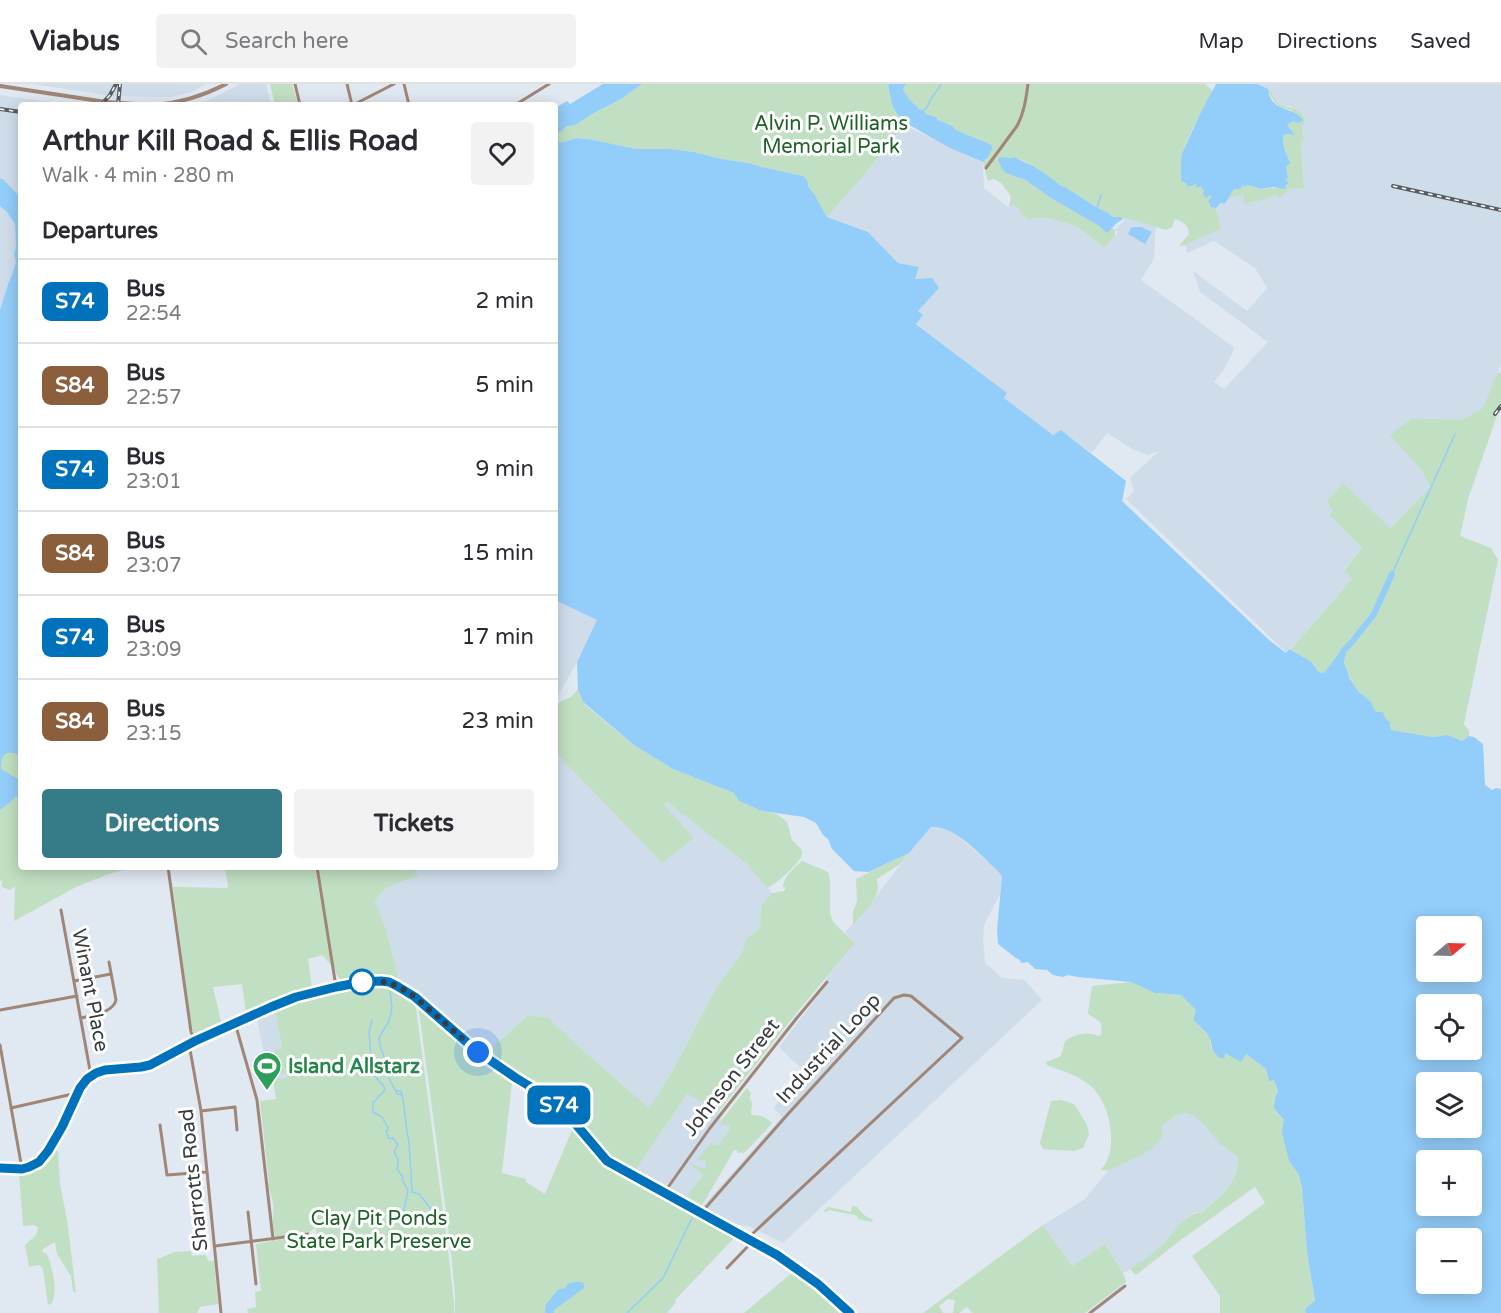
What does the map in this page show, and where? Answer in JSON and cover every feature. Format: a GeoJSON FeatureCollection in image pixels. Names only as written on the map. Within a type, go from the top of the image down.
{"type":"FeatureCollection","features":[{"type":"Feature","properties":{"kind":"street"},"geometry":{"type":"LineString","coordinates":[[178,102],[194,98],[226,84]]}},
{"type":"Feature","properties":{"kind":"street"},"geometry":{"type":"LineString","coordinates":[[295,84],[299,102]]}},
{"type":"Feature","properties":{"kind":"street"},"geometry":{"type":"LineString","coordinates":[[346,84],[352,102]]}},
{"type":"Feature","properties":{"kind":"street"},"geometry":{"type":"LineString","coordinates":[[359,102],[394,84]]}},
{"type":"Feature","properties":{"kind":"street"},"geometry":{"type":"LineString","coordinates":[[404,84],[408,102]]}},
{"type":"Feature","properties":{"kind":"street"},"geometry":{"type":"LineString","coordinates":[[520,102],[549,84]]}},
{"type":"Feature","properties":{"kind":"street"},"geometry":{"type":"LineString","coordinates":[[986,168],[1022,118],[1028,84]]}},
{"type":"Feature","properties":{"kind":"street"},"geometry":{"type":"LineString","coordinates":[[0,86],[106,102]]}},
{"type":"Feature","properties":{"kind":"street"},"geometry":{"type":"LineString","coordinates":[[168,870],[191,1032],[195,1041]]}},
{"type":"Feature","properties":{"kind":"street"},"geometry":{"type":"LineString","coordinates":[[317,870],[336,987]]}},
{"type":"Feature","properties":{"kind":"street","name":"Winant Place"},"geometry":{"type":"LineString","coordinates":[[61,910],[92,1076]]}},
{"type":"Feature","properties":{"kind":"street"},"geometry":{"type":"LineString","coordinates":[[81,1018],[110,1009],[115,1005],[116,999],[109,962]]}},
{"type":"Feature","properties":{"kind":"street"},"geometry":{"type":"LineString","coordinates":[[74,981],[111,974]]}},
{"type":"Feature","properties":{"kind":"street"},"geometry":{"type":"LineString","coordinates":[[0,1168],[22,1169],[34,1165],[44,1155],[62,1127],[83,1083],[101,1071],[150,1065],[195,1041],[296,997],[362,982],[389,982],[415,997],[478,1052],[554,1101],[607,1161],[773,1253],[804,1273],[850,1313]]}},
{"type":"Feature","properties":{"kind":"street","name":"Johnson Street"},"geometry":{"type":"LineString","coordinates":[[664,1193],[703,1137],[826,982]]}},
{"type":"Feature","properties":{"kind":"street","name":"Industrial Loop"},"geometry":{"type":"LineString","coordinates":[[701,1213],[894,998],[904,995],[911,996],[962,1038],[748,1238]]}},
{"type":"Feature","properties":{"kind":"street"},"geometry":{"type":"LineString","coordinates":[[0,1010],[76,996]]}},
{"type":"Feature","properties":{"kind":"street"},"geometry":{"type":"LineString","coordinates":[[235,1023],[257,1100],[273,1239]]}},
{"type":"Feature","properties":{"kind":"street"},"geometry":{"type":"LineString","coordinates":[[0,1044],[22,1169]]}},
{"type":"Feature","properties":{"kind":"street","name":"Sharrotts Road"},"geometry":{"type":"LineString","coordinates":[[189,1044],[201,1111],[221,1313]]}},
{"type":"Feature","properties":{"kind":"street"},"geometry":{"type":"LineString","coordinates":[[11,1108],[77,1093]]}},
{"type":"Feature","properties":{"kind":"street"},"geometry":{"type":"LineString","coordinates":[[201,1111],[235,1107],[237,1130]]}},
{"type":"Feature","properties":{"kind":"street"},"geometry":{"type":"LineString","coordinates":[[160,1125],[167,1174],[206,1172]]}},
{"type":"Feature","properties":{"kind":"street"},"geometry":{"type":"LineString","coordinates":[[248,1212],[256,1284]]}},
{"type":"Feature","properties":{"kind":"street"},"geometry":{"type":"LineString","coordinates":[[215,1246],[308,1234]]}},
{"type":"Feature","properties":{"kind":"street"},"geometry":{"type":"LineString","coordinates":[[727,1268],[753,1242]]}},
{"type":"Feature","properties":{"kind":"street"},"geometry":{"type":"LineString","coordinates":[[1090,1313],[1125,1286]]}},
{"type":"Feature","properties":{"kind":"shaded area"},"geometry":{"type":"Polygon","coordinates":[[[33,84],[206,84],[192,92],[170,97],[112,96],[33,84]]]}},
{"type":"Feature","properties":{"kind":"shaded area"},"geometry":{"type":"Polygon","coordinates":[[[240,84],[266,84],[270,102],[205,102],[240,84]]]}},
{"type":"Feature","properties":{"kind":"shaded area"},"geometry":{"type":"Polygon","coordinates":[[[1257,84],[1501,84],[1501,364],[1498,372],[1484,408],[1462,420],[1412,418],[1391,435],[1422,471],[1430,487],[1389,528],[1343,483],[1327,501],[1332,511],[1329,515],[1362,548],[1344,570],[1352,579],[1287,653],[1126,499],[1134,491],[1130,478],[1159,451],[1147,455],[1134,450],[1107,433],[1092,453],[1061,430],[1053,435],[1004,398],[1007,393],[916,323],[918,311],[939,288],[914,279],[918,267],[898,263],[868,232],[827,217],[904,125],[983,163],[984,188],[1009,208],[1012,204],[1027,219],[1047,218],[1076,226],[1105,248],[1118,232],[1115,230],[1126,218],[1156,226],[1154,259],[1141,280],[1235,348],[1223,371],[1214,382],[1224,389],[1268,342],[1200,292],[1193,271],[1247,311],[1267,288],[1255,268],[1214,241],[1187,253],[1185,245],[1221,229],[1216,208],[1229,198],[1244,195],[1251,203],[1285,194],[1291,188],[1304,188],[1301,144],[1304,139],[1303,116],[1299,111],[1278,102],[1271,91],[1257,84]]]}},
{"type":"Feature","properties":{"kind":"shaded area"},"geometry":{"type":"Polygon","coordinates":[[[0,95],[47,102],[18,102],[18,195],[0,178],[0,95]]]}},
{"type":"Feature","properties":{"kind":"shaded area"},"geometry":{"type":"Polygon","coordinates":[[[0,206],[15,224],[16,262],[0,310],[0,206]]]}},
{"type":"Feature","properties":{"kind":"shaded area"},"geometry":{"type":"Polygon","coordinates":[[[558,601],[597,620],[559,694],[558,703],[558,601]]]}},
{"type":"Feature","properties":{"kind":"shaded area"},"geometry":{"type":"Polygon","coordinates":[[[558,755],[662,863],[694,838],[663,805],[667,802],[747,864],[772,893],[761,906],[760,928],[746,939],[742,953],[715,990],[672,1072],[649,1108],[577,1045],[527,1016],[486,1053],[411,986],[399,979],[386,929],[375,902],[377,896],[386,889],[418,877],[416,870],[558,870],[558,755]]]}},
{"type":"Feature","properties":{"kind":"shaded area"},"geometry":{"type":"Polygon","coordinates":[[[931,827],[953,832],[1002,876],[1000,894],[984,925],[985,963],[1002,978],[1025,980],[1042,1000],[783,1243],[751,1227],[733,1224],[702,1207],[782,1117],[774,1108],[802,1069],[779,1047],[828,983],[825,980],[855,943],[845,932],[865,911],[931,827]]]}},
{"type":"Feature","properties":{"kind":"shaded area"},"geometry":{"type":"Polygon","coordinates":[[[275,1010],[287,1078],[269,1079],[257,1018],[275,1010]]]}},
{"type":"Feature","properties":{"kind":"shaded area"},"geometry":{"type":"Polygon","coordinates":[[[687,1094],[719,1111],[722,1125],[730,1124],[729,1130],[718,1147],[698,1160],[706,1161],[706,1167],[692,1165],[703,1175],[684,1199],[635,1171],[687,1094]]]}},
{"type":"Feature","properties":{"kind":"shaded area"},"geometry":{"type":"Polygon","coordinates":[[[1181,1114],[1198,1117],[1224,1148],[1237,1156],[1236,1172],[1230,1186],[1203,1212],[1196,1212],[1187,1217],[1163,1245],[1141,1263],[1123,1273],[1105,1244],[1072,1266],[1043,1225],[1084,1200],[1109,1170],[1151,1149],[1162,1127],[1170,1119],[1181,1114]]]}},
{"type":"Feature","properties":{"kind":"green space"},"geometry":{"type":"Polygon","coordinates":[[[270,84],[292,84],[297,102],[274,102],[270,84]]]}},
{"type":"Feature","properties":{"kind":"green space","name":"Alvin P. Williams Memorial Park"},"geometry":{"type":"Polygon","coordinates":[[[642,84],[888,84],[893,106],[904,125],[827,217],[803,176],[694,152],[671,149],[636,149],[576,138],[562,143],[558,142],[558,134],[567,126],[575,125],[621,99],[642,84]]]}},
{"type":"Feature","properties":{"kind":"green space"},"geometry":{"type":"Polygon","coordinates":[[[906,84],[1205,84],[1212,90],[1195,123],[1181,160],[1196,184],[1210,195],[1211,198],[1208,201],[1211,207],[1216,208],[1221,229],[1179,246],[1189,234],[1187,226],[1181,221],[1175,219],[1172,227],[1166,230],[1126,218],[1113,217],[1059,185],[1027,162],[1007,158],[1012,173],[1020,179],[1024,179],[1107,232],[1112,228],[1115,230],[1115,235],[1105,248],[1076,226],[1047,218],[1027,219],[1013,204],[1009,208],[1011,196],[1001,183],[994,179],[988,181],[983,162],[986,161],[992,145],[926,114],[912,102],[903,89],[906,84]]]}},
{"type":"Feature","properties":{"kind":"green space"},"geometry":{"type":"Polygon","coordinates":[[[1268,89],[1279,104],[1296,110],[1303,116],[1304,139],[1301,144],[1304,189],[1291,188],[1280,198],[1275,195],[1244,204],[1244,195],[1229,198],[1234,189],[1243,185],[1260,189],[1282,188],[1288,177],[1286,167],[1289,160],[1284,135],[1294,135],[1287,125],[1293,121],[1296,122],[1291,110],[1276,103],[1268,89]]]}},
{"type":"Feature","properties":{"kind":"green space"},"geometry":{"type":"Polygon","coordinates":[[[1498,372],[1501,373],[1501,404],[1468,499],[1460,536],[1491,548],[1498,560],[1464,724],[1469,731],[1469,736],[1462,741],[1448,735],[1433,737],[1391,730],[1390,722],[1383,713],[1376,712],[1352,681],[1345,665],[1342,649],[1324,673],[1318,672],[1315,665],[1291,649],[1352,579],[1344,571],[1362,548],[1329,515],[1332,511],[1327,501],[1343,483],[1390,528],[1430,487],[1422,471],[1390,435],[1412,418],[1462,420],[1483,408],[1498,372]]]}},
{"type":"Feature","properties":{"kind":"green space"},"geometry":{"type":"Polygon","coordinates":[[[18,671],[18,870],[124,870],[76,887],[14,921],[15,886],[10,890],[2,887],[2,879],[0,882],[0,683],[18,671]]]}},
{"type":"Feature","properties":{"kind":"green space"},"geometry":{"type":"Polygon","coordinates":[[[578,689],[585,705],[634,745],[673,769],[734,793],[739,801],[782,818],[787,822],[792,840],[802,850],[797,863],[767,888],[747,864],[667,802],[664,805],[694,838],[662,863],[558,755],[558,703],[571,697],[578,689]]]}},
{"type":"Feature","properties":{"kind":"green space"},"geometry":{"type":"Polygon","coordinates":[[[909,853],[900,864],[877,879],[878,889],[874,898],[853,925],[853,912],[857,901],[856,879],[909,853]]]}},
{"type":"Feature","properties":{"kind":"green space"},"geometry":{"type":"Polygon","coordinates":[[[802,861],[828,872],[830,913],[833,922],[855,943],[719,1111],[687,1094],[635,1171],[609,1158],[563,1102],[486,1053],[527,1016],[547,1017],[649,1108],[672,1072],[715,990],[742,953],[746,939],[760,928],[761,906],[772,893],[784,891],[787,876],[802,861]]]}},
{"type":"Feature","properties":{"kind":"green space"},"geometry":{"type":"Polygon","coordinates":[[[225,870],[315,870],[331,965],[322,955],[308,959],[312,988],[290,994],[246,1013],[242,984],[213,987],[222,1026],[196,1036],[191,1024],[173,887],[228,888],[225,870]]]}},
{"type":"Feature","properties":{"kind":"green space"},"geometry":{"type":"Polygon","coordinates":[[[317,870],[416,870],[418,877],[387,888],[375,902],[386,929],[398,982],[378,976],[342,982],[333,964],[317,870]]]}},
{"type":"Feature","properties":{"kind":"green space"},"geometry":{"type":"Polygon","coordinates":[[[1131,982],[1155,993],[1181,995],[1196,1010],[1193,1020],[1210,1037],[1211,1048],[1246,1054],[1266,1069],[1269,1081],[1274,1079],[1278,1091],[1273,1102],[1277,1114],[1284,1119],[1289,1161],[1299,1175],[1302,1192],[1307,1252],[1315,1302],[1305,1309],[1306,1313],[1220,1313],[1220,1296],[1192,1256],[1265,1203],[1255,1187],[1136,1275],[1130,1269],[1161,1246],[1184,1220],[1203,1212],[1216,1200],[1233,1180],[1238,1165],[1237,1156],[1217,1141],[1197,1118],[1190,1114],[1182,1114],[1162,1127],[1162,1137],[1151,1149],[1109,1170],[1101,1170],[1108,1160],[1111,1141],[1109,1121],[1103,1102],[1093,1088],[1083,1080],[1047,1065],[1046,1062],[1061,1056],[1065,1041],[1073,1037],[1081,1034],[1101,1035],[1102,1029],[1099,1021],[1088,1013],[1092,986],[1131,982]]]}},
{"type":"Feature","properties":{"kind":"green space","name":"Clay Pit Ponds State Park Preserve"},"geometry":{"type":"Polygon","coordinates":[[[373,984],[396,988],[415,1001],[447,1241],[454,1313],[248,1313],[247,1309],[256,1307],[255,1292],[261,1291],[256,1244],[302,1236],[303,1239],[311,1238],[313,1248],[318,1248],[316,1228],[307,1233],[276,1237],[274,1229],[273,1203],[268,1184],[260,1101],[276,1099],[273,1079],[287,1078],[286,1073],[270,1076],[268,1074],[265,1055],[274,1053],[276,1060],[274,1050],[282,1049],[275,1010],[312,995],[354,987],[361,988],[373,984]]]}},
{"type":"Feature","properties":{"kind":"green space","name":"Clay Pit Ponds State Park Preserve"},"geometry":{"type":"Polygon","coordinates":[[[418,1004],[456,1038],[512,1082],[502,1173],[526,1179],[526,1182],[545,1194],[573,1128],[603,1163],[736,1236],[675,1300],[676,1302],[667,1313],[455,1313],[450,1242],[418,1004]]]}},
{"type":"Feature","properties":{"kind":"green space"},"geometry":{"type":"Polygon","coordinates":[[[747,1088],[751,1093],[751,1114],[763,1117],[772,1123],[743,1154],[734,1150],[699,1207],[684,1199],[703,1175],[692,1166],[693,1164],[701,1168],[706,1167],[706,1161],[697,1160],[711,1143],[718,1146],[730,1125],[722,1125],[721,1121],[747,1088]]]}},
{"type":"Feature","properties":{"kind":"green space"},"geometry":{"type":"Polygon","coordinates":[[[1061,1100],[1074,1104],[1086,1123],[1089,1134],[1083,1148],[1074,1151],[1043,1149],[1040,1143],[1051,1101],[1061,1100]]]}},
{"type":"Feature","properties":{"kind":"green space"},"geometry":{"type":"Polygon","coordinates":[[[54,1146],[58,1153],[60,1185],[67,1219],[76,1293],[73,1291],[71,1276],[57,1254],[55,1242],[42,1252],[47,1254],[54,1285],[54,1297],[52,1303],[48,1305],[43,1268],[39,1265],[29,1267],[25,1245],[36,1235],[38,1228],[34,1225],[23,1226],[19,1173],[39,1163],[54,1146]]]}},
{"type":"Feature","properties":{"kind":"green space"},"geometry":{"type":"Polygon","coordinates":[[[852,1206],[857,1207],[873,1220],[872,1222],[858,1219],[855,1215],[823,1211],[829,1207],[851,1212],[852,1206]]]}},
{"type":"Feature","properties":{"kind":"green space"},"geometry":{"type":"Polygon","coordinates":[[[1043,1225],[1072,1266],[1105,1244],[1126,1282],[1085,1313],[972,1313],[967,1307],[959,1313],[953,1313],[955,1300],[948,1299],[939,1306],[943,1313],[923,1313],[1043,1225]]]}},
{"type":"Feature","properties":{"kind":"green space"},"geometry":{"type":"Polygon","coordinates":[[[191,1251],[192,1256],[205,1255],[208,1261],[214,1261],[218,1304],[200,1307],[197,1313],[159,1313],[157,1259],[175,1252],[191,1251]]]}},
{"type":"Feature","properties":{"kind":"green space"},"geometry":{"type":"Polygon","coordinates":[[[793,1272],[813,1288],[818,1289],[846,1313],[744,1313],[793,1272]]]}},
{"type":"Feature","properties":{"kind":"water"},"geometry":{"type":"Polygon","coordinates":[[[603,84],[642,84],[621,99],[575,125],[567,126],[558,134],[558,106],[567,101],[570,104],[603,84]]]}},
{"type":"Feature","properties":{"kind":"water"},"geometry":{"type":"Polygon","coordinates":[[[888,84],[906,84],[903,89],[919,109],[956,130],[992,145],[991,152],[983,162],[950,148],[904,122],[894,109],[888,84]]]}},
{"type":"Feature","properties":{"kind":"water"},"geometry":{"type":"Polygon","coordinates":[[[1216,84],[1257,84],[1268,89],[1274,103],[1300,116],[1303,120],[1298,123],[1293,121],[1287,125],[1295,135],[1284,135],[1283,138],[1290,163],[1286,167],[1288,177],[1286,180],[1289,183],[1285,189],[1273,187],[1261,189],[1243,185],[1240,189],[1234,189],[1224,204],[1221,203],[1216,208],[1211,207],[1208,201],[1210,195],[1206,198],[1201,187],[1195,187],[1196,184],[1187,187],[1187,184],[1181,181],[1182,154],[1216,84]]]}},
{"type":"Feature","properties":{"kind":"water"},"geometry":{"type":"Polygon","coordinates":[[[576,138],[589,139],[636,149],[671,149],[694,152],[803,176],[827,217],[868,232],[898,263],[919,267],[915,279],[932,278],[939,288],[918,311],[923,315],[916,324],[1007,393],[1004,398],[1053,435],[1061,430],[1126,481],[1122,501],[1269,640],[1286,653],[1290,649],[1305,658],[1321,673],[1324,673],[1342,649],[1346,652],[1344,662],[1350,679],[1359,692],[1370,701],[1376,712],[1383,712],[1385,718],[1390,722],[1391,730],[1433,737],[1448,735],[1462,741],[1469,736],[1483,744],[1485,785],[1492,790],[1501,789],[1501,1313],[1306,1313],[1305,1309],[1315,1301],[1307,1252],[1302,1189],[1299,1175],[1289,1161],[1282,1133],[1284,1119],[1277,1113],[1274,1106],[1278,1091],[1274,1080],[1269,1081],[1266,1069],[1246,1054],[1241,1062],[1225,1053],[1224,1058],[1220,1058],[1214,1051],[1208,1035],[1193,1020],[1196,1010],[1181,995],[1155,993],[1131,982],[1053,975],[1047,970],[1035,969],[1028,962],[1021,963],[998,944],[997,930],[1002,876],[958,835],[931,827],[909,853],[869,872],[854,871],[832,849],[828,839],[816,823],[804,817],[762,811],[739,801],[734,793],[673,769],[634,745],[583,702],[578,689],[577,662],[597,620],[558,601],[558,141],[576,138]]]}},
{"type":"Feature","properties":{"kind":"water"},"geometry":{"type":"Polygon","coordinates":[[[1000,157],[1014,157],[1031,165],[1059,185],[1113,217],[1123,219],[1107,233],[1024,179],[1006,173],[998,160],[1000,157]]]}},
{"type":"Feature","properties":{"kind":"water"},"geometry":{"type":"Polygon","coordinates":[[[0,178],[18,195],[18,755],[6,754],[2,759],[1,769],[18,779],[18,798],[15,796],[0,810],[0,310],[16,262],[14,254],[16,247],[15,224],[0,206],[0,178]]]}},
{"type":"Feature","properties":{"kind":"water"},"geometry":{"type":"Polygon","coordinates":[[[1131,228],[1152,232],[1145,244],[1128,234],[1131,228]]]}},
{"type":"Feature","properties":{"kind":"water"},"geometry":{"type":"Polygon","coordinates":[[[575,1282],[584,1284],[584,1288],[554,1310],[554,1313],[545,1313],[546,1304],[558,1290],[575,1282]]]}},
{"type":"Feature","properties":{"kind":"waterway"},"geometry":{"type":"LineString","coordinates":[[924,110],[941,84]]}},
{"type":"Feature","properties":{"kind":"waterway"},"geometry":{"type":"LineString","coordinates":[[1097,208],[1101,195]]}},
{"type":"Feature","properties":{"kind":"waterway"},"geometry":{"type":"LineString","coordinates":[[1392,574],[1455,434]]}},
{"type":"Feature","properties":{"kind":"waterway"},"geometry":{"type":"LineString","coordinates":[[1341,657],[1344,650],[1374,614],[1392,574]]}},
{"type":"Feature","properties":{"kind":"waterway"},"geometry":{"type":"LineString","coordinates":[[390,991],[391,1013],[379,1040],[388,1076],[397,1094],[402,1095],[409,1142],[412,1192],[419,1194],[442,1219]]}},
{"type":"Feature","properties":{"kind":"waterway"},"geometry":{"type":"LineString","coordinates":[[372,1020],[369,1032],[372,1068],[385,1090],[373,1103],[373,1112],[382,1117],[388,1128],[386,1131],[389,1139],[393,1138],[398,1145],[394,1152],[398,1160],[397,1169],[408,1191],[402,1219],[403,1228]]}},
{"type":"Feature","properties":{"kind":"waterway"},"geometry":{"type":"LineString","coordinates":[[396,1091],[401,1091],[402,1095]]}},
{"type":"Feature","properties":{"kind":"waterway"},"geometry":{"type":"LineString","coordinates":[[627,1313],[663,1278],[692,1218]]}},
{"type":"Feature","properties":{"kind":"railway"},"geometry":{"type":"LineString","coordinates":[[104,102],[116,84]]}},
{"type":"Feature","properties":{"kind":"railway"},"geometry":{"type":"LineString","coordinates":[[118,102],[120,84]]}},
{"type":"Feature","properties":{"kind":"railway"},"geometry":{"type":"LineString","coordinates":[[0,109],[18,112]]}},
{"type":"Feature","properties":{"kind":"railway"},"geometry":{"type":"LineString","coordinates":[[1393,186],[1501,210]]}},
{"type":"Feature","properties":{"kind":"railway"},"geometry":{"type":"LineString","coordinates":[[1495,414],[1501,406]]}},
{"type":"Feature","properties":{"kind":"bus line","name":"S74"},"geometry":{"type":"LineString","coordinates":[[0,1168],[22,1169],[39,1162],[62,1127],[83,1083],[96,1073],[150,1065],[195,1041],[296,997],[362,982],[389,982],[415,997],[478,1052],[554,1101],[607,1161],[777,1255],[818,1284],[850,1313]]}},
{"type":"Feature","properties":{"kind":"place","name":"Island Allstarz"},"geometry":{"type":"Point","coordinates":[267,1092]}},
{"type":"Feature","properties":{"kind":"route"},"geometry":{"type":"LineString","coordinates":[[362,982],[389,982],[404,990],[478,1052]]}}]}
